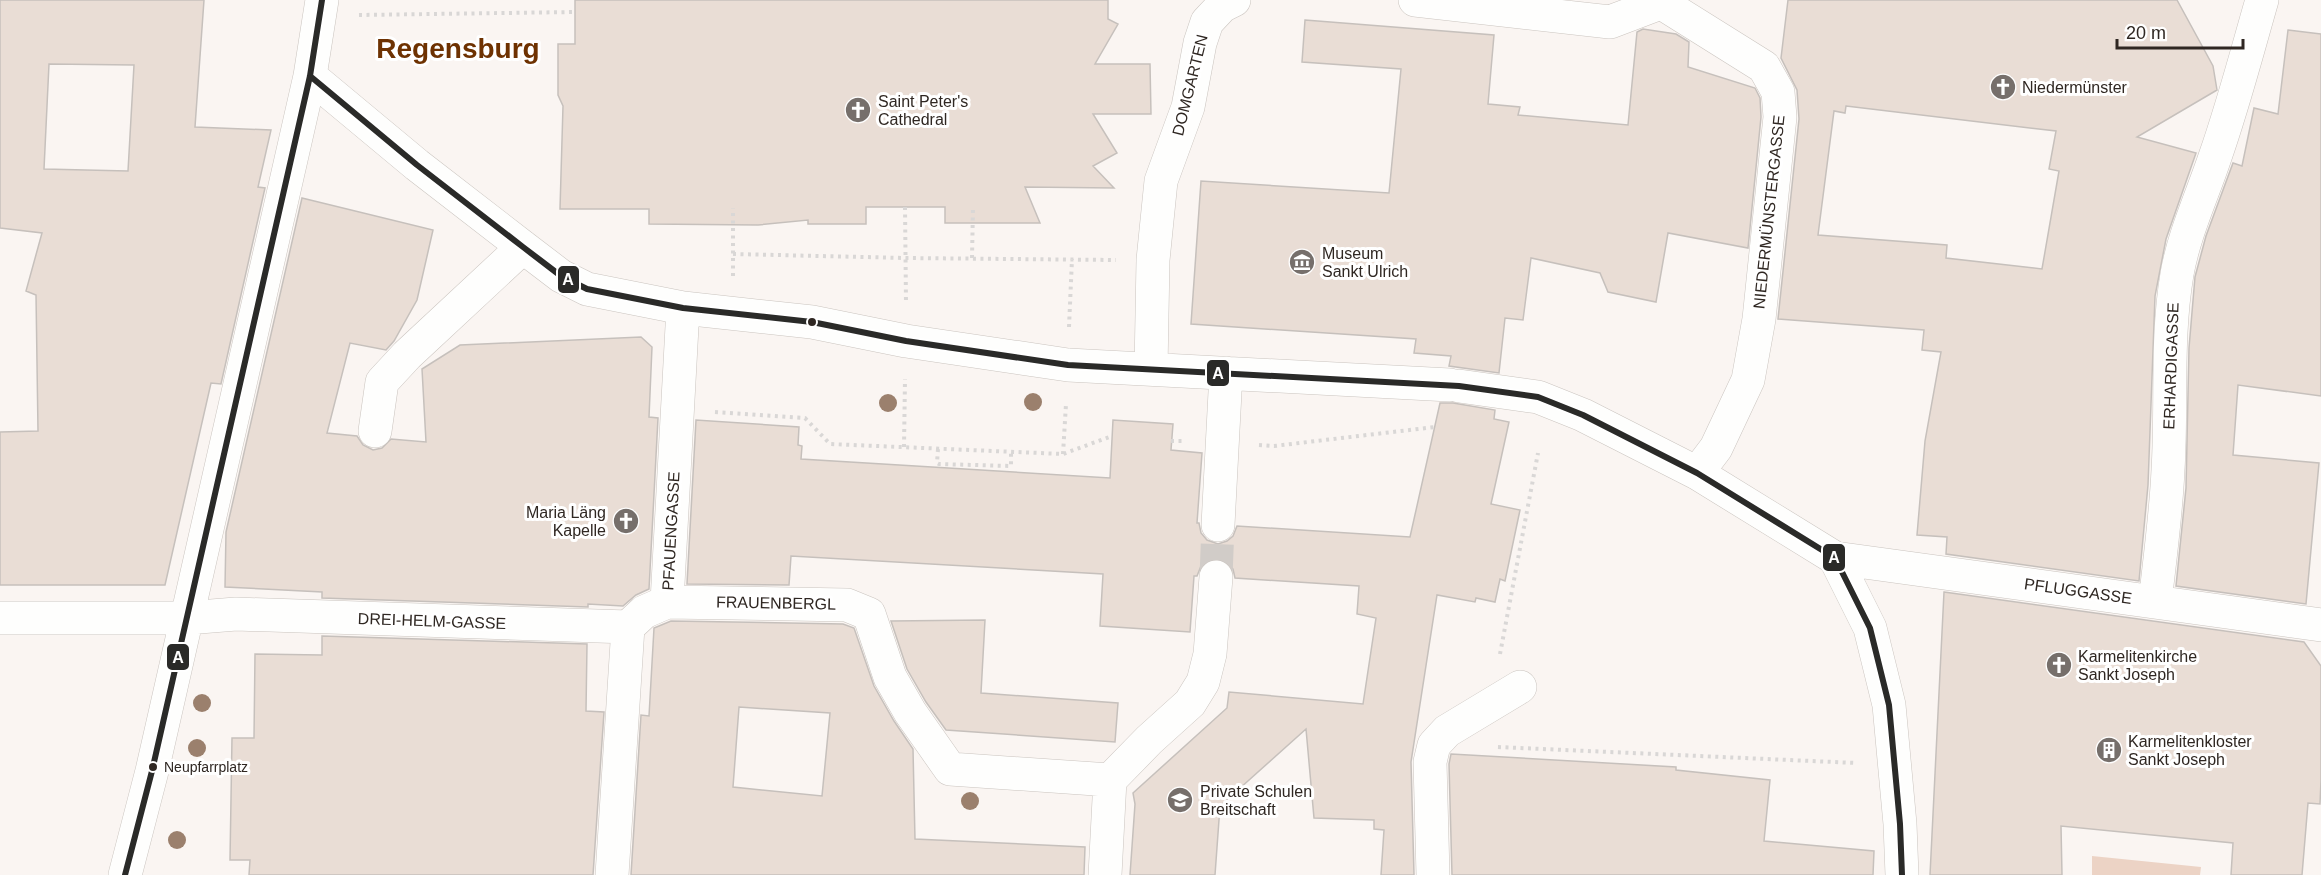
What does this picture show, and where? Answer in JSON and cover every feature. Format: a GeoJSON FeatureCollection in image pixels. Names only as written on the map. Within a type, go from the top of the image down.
{"type":"FeatureCollection","features":[{"type":"Feature","properties":{"kind":"street","name":"DOMGARTEN"},"geometry":{"type":"LineString","coordinates":[[1151,369],[1153,260],[1161,181],[1188,107],[1200,43],[1207,22],[1222,6],[1234,0]]}},
{"type":"Feature","properties":{"kind":"street"},"geometry":{"type":"LineString","coordinates":[[1415,0],[1610,22],[1659,2]]}},
{"type":"Feature","properties":{"kind":"street","name":"ERHARDIGASSE"},"geometry":{"type":"LineString","coordinates":[[2155,602],[2168,471],[2169,354],[2177,270],[2194,211],[2216,157],[2262,0]]}},
{"type":"Feature","properties":{"kind":"street","name":"NIEDERMÜNSTERGASSE"},"geometry":{"type":"LineString","coordinates":[[1659,2],[1764,67],[1778,92],[1780,117],[1760,308],[1748,380],[1716,448],[1697,473]]}},
{"type":"Feature","properties":{"kind":"street"},"geometry":{"type":"LineString","coordinates":[[125,875],[187,618],[310,76],[321,8]]}},
{"type":"Feature","properties":{"kind":"street"},"geometry":{"type":"LineString","coordinates":[[310,76],[417,165],[523,247],[561,276],[587,289],[683,308],[812,321],[906,341],[1068,365],[1455,386],[1538,397],[1583,415],[1697,473],[1834,558],[1870,628],[1889,705],[1900,824],[1902,875]]}},
{"type":"Feature","properties":{"kind":"street"},"geometry":{"type":"LineString","coordinates":[[375,431],[382,382],[407,355],[523,247]]}},
{"type":"Feature","properties":{"kind":"street","name":"PFAUENGASSE"},"geometry":{"type":"LineString","coordinates":[[628,627],[644,612],[667,602],[683,308]]}},
{"type":"Feature","properties":{"kind":"street"},"geometry":{"type":"LineString","coordinates":[[1212,373],[1222,443],[1218,525]]}},
{"type":"Feature","properties":{"kind":"street","name":"PFLUGGASSE"},"geometry":{"type":"LineString","coordinates":[[1834,558],[2321,625]]}},
{"type":"Feature","properties":{"kind":"street"},"geometry":{"type":"LineString","coordinates":[[1106,875],[1110,780],[1190,703],[1203,682],[1210,654],[1216,577]]}},
{"type":"Feature","properties":{"kind":"street","name":"FRAUENBERGL"},"geometry":{"type":"LineString","coordinates":[[667,602],[848,604],[860,608],[869,614],[890,677],[910,712],[950,769],[1110,780]]}},
{"type":"Feature","properties":{"kind":"street","name":"DREI-HELM-GASSE"},"geometry":{"type":"LineString","coordinates":[[187,618],[236,614],[628,627]]}},
{"type":"Feature","properties":{"kind":"street"},"geometry":{"type":"LineString","coordinates":[[0,618],[187,618]]}},
{"type":"Feature","properties":{"kind":"street"},"geometry":{"type":"LineString","coordinates":[[612,875],[628,627]]}},
{"type":"Feature","properties":{"kind":"street"},"geometry":{"type":"LineString","coordinates":[[1433,875],[1430,762],[1434,745],[1446,731],[1520,687]]}},
{"type":"Feature","properties":{"kind":"path"},"geometry":{"type":"LineString","coordinates":[[321,8],[575,12]]}},
{"type":"Feature","properties":{"kind":"path"},"geometry":{"type":"LineString","coordinates":[[906,207],[907,236]]}},
{"type":"Feature","properties":{"kind":"path"},"geometry":{"type":"LineString","coordinates":[[972,258],[973,207]]}},
{"type":"Feature","properties":{"kind":"path"},"geometry":{"type":"LineString","coordinates":[[733,208],[733,234]]}},
{"type":"Feature","properties":{"kind":"path"},"geometry":{"type":"LineString","coordinates":[[733,254],[1153,260]]}},
{"type":"Feature","properties":{"kind":"path"},"geometry":{"type":"LineString","coordinates":[[678,410],[805,418],[830,444],[1063,454],[1112,436]]}},
{"type":"Feature","properties":{"kind":"path"},"geometry":{"type":"LineString","coordinates":[[1171,441],[1274,446],[1435,427]]}},
{"type":"Feature","properties":{"kind":"path"},"geometry":{"type":"LineString","coordinates":[[938,449],[937,463],[948,466],[1011,466],[1011,452]]}},
{"type":"Feature","properties":{"kind":"path"},"geometry":{"type":"LineString","coordinates":[[1538,453],[1490,705],[1485,747],[1894,764]]}},
{"type":"Feature","properties":{"kind":"shaded area"},"geometry":{"type":"Polygon","coordinates":[[[2092,856],[2201,867],[2200,875],[2092,875],[2092,856]]]}},
{"type":"Feature","properties":{"kind":"building"},"geometry":{"type":"Polygon","coordinates":[[[0,0],[204,0],[195,127],[271,130],[258,187],[265,188],[221,384],[211,383],[165,585],[0,585],[0,432],[38,431],[36,295],[26,291],[42,233],[0,228],[0,0]],[[49,64],[44,169],[128,171],[134,65],[49,64]]]}},
{"type":"Feature","properties":{"kind":"building","name":"Saint Peter's Cathedral"},"geometry":{"type":"Polygon","coordinates":[[[575,0],[1108,0],[1108,19],[1118,24],[1095,64],[1150,64],[1151,114],[1093,114],[1117,153],[1093,166],[1114,188],[1025,187],[1040,223],[945,223],[945,207],[866,207],[866,224],[808,224],[808,220],[758,225],[649,224],[649,209],[560,209],[563,106],[558,95],[558,44],[575,44],[575,0]]]}},
{"type":"Feature","properties":{"kind":"building"},"geometry":{"type":"Polygon","coordinates":[[[1788,0],[2177,0],[2213,66],[2217,90],[2137,137],[2196,153],[2166,239],[2155,296],[2148,485],[2139,581],[1946,554],[1947,537],[1917,535],[1925,441],[1941,352],[1922,350],[1924,330],[1778,319],[1799,119],[1797,90],[1781,58],[1788,0]],[[1846,106],[1845,113],[1834,111],[1818,235],[1947,245],[1946,258],[2042,269],[2059,171],[2049,169],[2056,131],[1846,106]]]}},
{"type":"Feature","properties":{"kind":"building"},"geometry":{"type":"Polygon","coordinates":[[[1305,20],[1494,35],[1488,104],[1520,107],[1518,115],[1628,125],[1637,32],[1643,29],[1676,34],[1689,42],[1688,67],[1755,88],[1760,98],[1761,117],[1748,248],[1668,233],[1656,302],[1608,292],[1600,273],[1531,258],[1523,320],[1505,318],[1499,373],[1449,366],[1451,356],[1414,353],[1416,339],[1191,324],[1201,181],[1389,193],[1401,69],[1302,62],[1305,20]]]}},
{"type":"Feature","properties":{"kind":"building"},"geometry":{"type":"Polygon","coordinates":[[[2288,30],[2321,34],[2321,396],[2238,385],[2233,455],[2319,463],[2306,604],[2176,586],[2186,488],[2189,348],[2195,277],[2206,236],[2233,163],[2242,166],[2254,108],[2278,114],[2288,30]]]}},
{"type":"Feature","properties":{"kind":"building"},"geometry":{"type":"Polygon","coordinates":[[[302,198],[433,230],[417,300],[394,341],[386,350],[350,343],[327,433],[357,436],[363,445],[373,450],[382,448],[391,439],[426,442],[422,369],[460,345],[641,337],[652,347],[649,417],[658,418],[649,589],[636,595],[623,606],[588,604],[588,607],[322,598],[322,592],[225,587],[226,532],[302,198]]]}},
{"type":"Feature","properties":{"kind":"building"},"geometry":{"type":"Polygon","coordinates":[[[1440,403],[1495,410],[1494,419],[1509,422],[1491,504],[1520,510],[1505,581],[1500,579],[1495,602],[1476,598],[1475,602],[1437,595],[1411,762],[1414,875],[1381,875],[1384,830],[1374,829],[1374,820],[1314,818],[1306,729],[1220,806],[1215,875],[1130,875],[1135,804],[1133,793],[1227,708],[1229,692],[1363,704],[1376,618],[1357,614],[1359,586],[1235,578],[1233,569],[1227,562],[1218,558],[1208,560],[1201,566],[1197,576],[1194,576],[1190,632],[1100,626],[1103,574],[791,556],[789,585],[687,584],[696,420],[799,427],[798,445],[802,446],[801,459],[1110,478],[1113,420],[1173,424],[1171,450],[1202,453],[1197,523],[1207,540],[1218,544],[1233,536],[1237,526],[1410,537],[1440,403]]]}},
{"type":"Feature","properties":{"kind":"building"},"geometry":{"type":"Polygon","coordinates":[[[1944,592],[2304,642],[2321,666],[2321,780],[2320,804],[2308,803],[2302,875],[2231,875],[2233,843],[2061,826],[2062,875],[1930,875],[1944,592]]]}},
{"type":"Feature","properties":{"kind":"building"},"geometry":{"type":"Polygon","coordinates":[[[985,620],[981,693],[1118,703],[1115,742],[946,730],[907,669],[891,621],[985,620]]]}},
{"type":"Feature","properties":{"kind":"building"},"geometry":{"type":"Polygon","coordinates":[[[671,621],[843,624],[854,628],[874,686],[913,749],[915,839],[1085,847],[1084,875],[631,875],[641,715],[649,716],[654,628],[671,621]],[[739,707],[733,787],[822,796],[830,713],[739,707]]]}},
{"type":"Feature","properties":{"kind":"building"},"geometry":{"type":"Polygon","coordinates":[[[322,636],[587,644],[586,711],[604,712],[593,875],[249,875],[250,860],[230,860],[232,738],[254,738],[255,654],[322,655],[322,636]]]}},
{"type":"Feature","properties":{"kind":"building"},"geometry":{"type":"Polygon","coordinates":[[[1451,754],[1676,767],[1676,770],[1770,780],[1764,841],[1874,851],[1873,875],[1452,875],[1449,764],[1451,754]]]}},
{"type":"Feature","properties":{"kind":"tunnel"},"geometry":{"type":"LineString","coordinates":[[1216,577],[1218,525]]}},
{"type":"Feature","properties":{"kind":"transit line","name":"A"},"geometry":{"type":"LineString","coordinates":[[125,875],[152,771],[310,76],[322,0]]}},
{"type":"Feature","properties":{"kind":"transit line","name":"A"},"geometry":{"type":"LineString","coordinates":[[310,76],[417,165],[523,247],[561,276],[587,289],[683,308],[812,322],[906,341],[1068,365],[1459,386],[1538,397],[1583,415],[1697,473],[1835,558],[1870,628],[1889,705],[1900,824],[1902,875]]}},
{"type":"Feature","properties":{"kind":"place","name":"Niedermünster"},"geometry":{"type":"Point","coordinates":[2003,87]}},
{"type":"Feature","properties":{"kind":"place","name":"Saint Peter's Cathedral"},"geometry":{"type":"Point","coordinates":[858,110]}},
{"type":"Feature","properties":{"kind":"place","name":"Museum Sankt Ulrich"},"geometry":{"type":"Point","coordinates":[1302,262]}},
{"type":"Feature","properties":{"kind":"place","name":"Maria Läng Kapelle"},"geometry":{"type":"Point","coordinates":[626,521]}},
{"type":"Feature","properties":{"kind":"place","name":"Karmelitenkirche Sankt Joseph"},"geometry":{"type":"Point","coordinates":[2059,665]}},
{"type":"Feature","properties":{"kind":"place","name":"Karmelitenkloster Sankt Joseph"},"geometry":{"type":"Point","coordinates":[2109,750]}},
{"type":"Feature","properties":{"kind":"place","name":"Neupfarrplatz"},"geometry":{"type":"Point","coordinates":[153,767]}},
{"type":"Feature","properties":{"kind":"place","name":"Private Schulen Breitschaft"},"geometry":{"type":"Point","coordinates":[1180,800]}},
{"type":"Feature","properties":{"kind":"district","name":"Regensburg"},"geometry":{"type":"Point","coordinates":[458,48]}}]}
